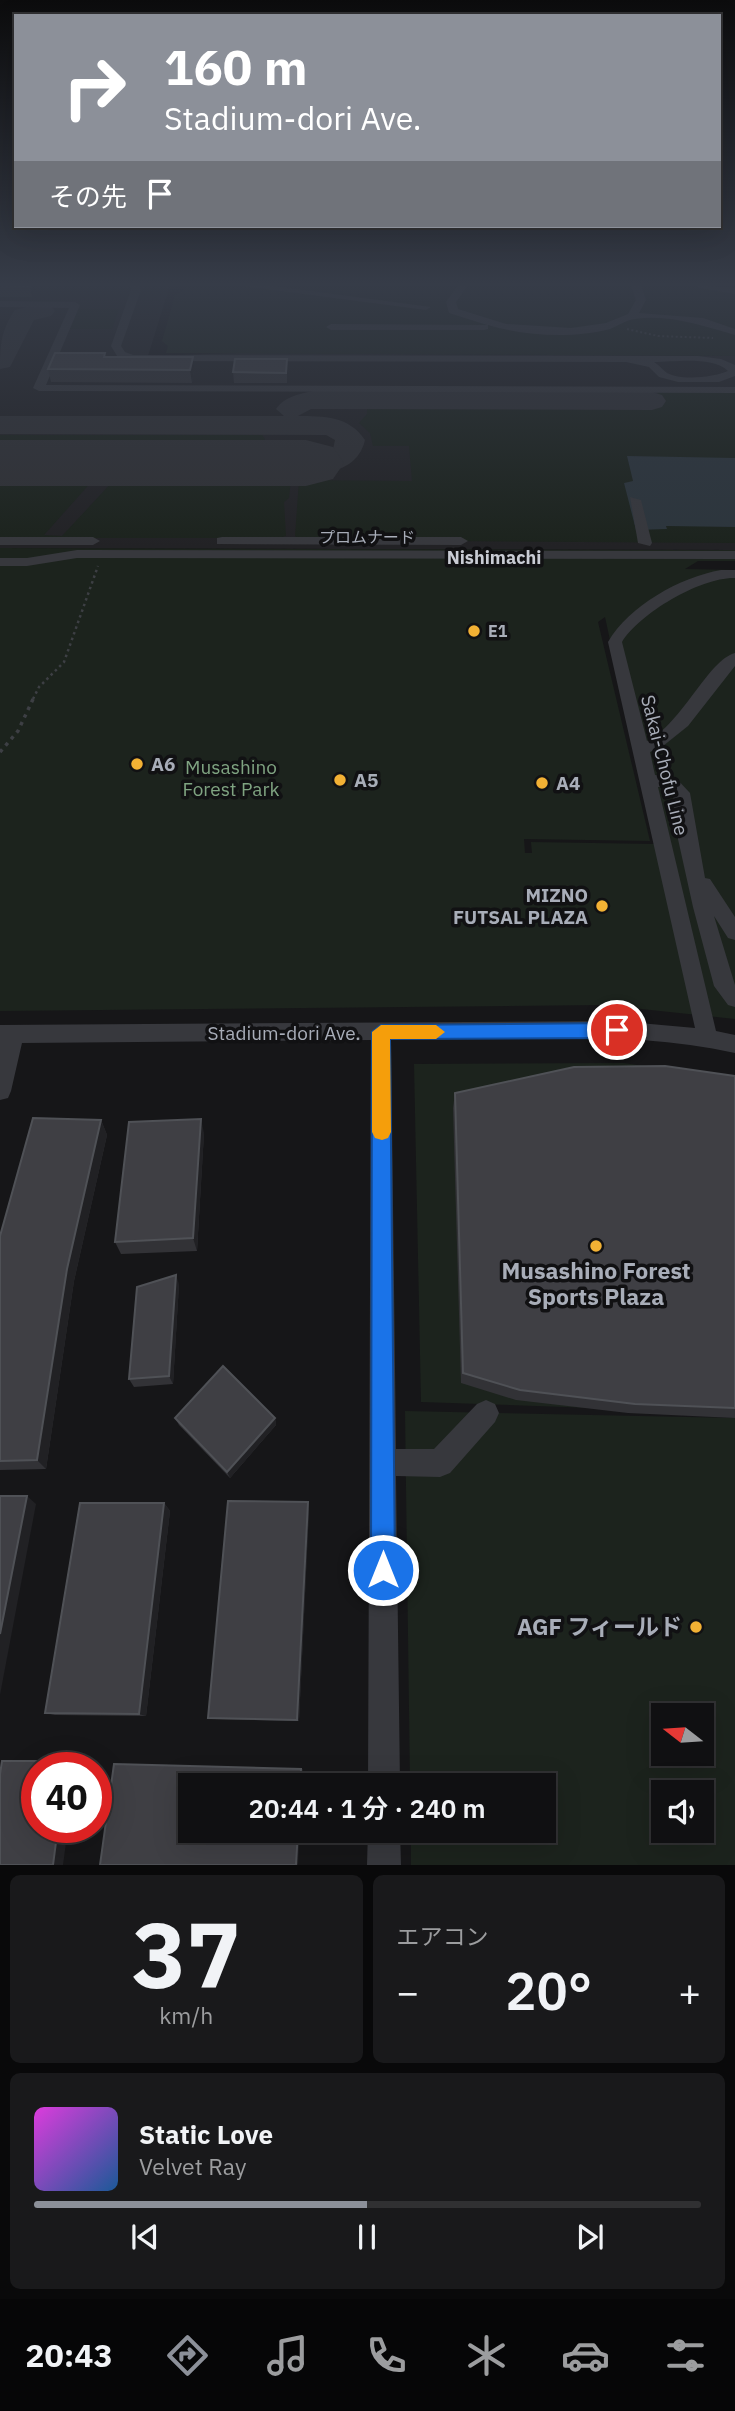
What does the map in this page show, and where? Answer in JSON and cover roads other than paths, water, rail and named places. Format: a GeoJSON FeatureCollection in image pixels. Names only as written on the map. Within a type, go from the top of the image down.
{"type":"FeatureCollection","features":[{"type":"Feature","properties":{"kind":"street"},"geometry":{"type":"LineString","coordinates":[[45,372],[38,388],[669,382],[723,379],[733,372]]}},
{"type":"Feature","properties":{"kind":"street"},"geometry":{"type":"LineString","coordinates":[[660,372],[669,382],[735,390]]}},
{"type":"Feature","properties":{"kind":"street"},"geometry":{"type":"LineString","coordinates":[[635,500],[645,543]]}},
{"type":"Feature","properties":{"kind":"street"},"geometry":{"type":"LineString","coordinates":[[0,541],[735,542]]}},
{"type":"Feature","properties":{"kind":"street","name":"プロムナード"},"geometry":{"type":"LineString","coordinates":[[0,562],[103,554],[735,555]]}},
{"type":"Feature","properties":{"kind":"street","name":"Sakai-Chofu Line"},"geometry":{"type":"LineString","coordinates":[[706,1038],[705,1020],[616,651],[617,635],[670,597],[710,576],[735,574]]}},
{"type":"Feature","properties":{"kind":"street"},"geometry":{"type":"LineString","coordinates":[[640,750],[654,746],[678,729],[714,678],[735,658]]}},
{"type":"Feature","properties":{"kind":"street"},"geometry":{"type":"LineString","coordinates":[[648,782],[669,781],[681,793],[685,830],[723,986],[735,999]]}},
{"type":"Feature","properties":{"kind":"street"},"geometry":{"type":"LineString","coordinates":[[696,870],[735,933]]}},
{"type":"Feature","properties":{"kind":"street","name":"Stadium-dori Ave."},"geometry":{"type":"LineString","coordinates":[[7,1034],[617,1030],[706,1038],[735,1044]]}},
{"type":"Feature","properties":{"kind":"street"},"geometry":{"type":"LineString","coordinates":[[381,1032],[384,1773]]}},
{"type":"Feature","properties":{"kind":"street"},"geometry":{"type":"LineString","coordinates":[[0,1091],[7,1034]]}},
{"type":"Feature","properties":{"kind":"street"},"geometry":{"type":"LineString","coordinates":[[383,1462],[440,1463],[486,1413]]}},
{"type":"Feature","properties":{"kind":"street"},"geometry":{"type":"LineString","coordinates":[[384,1843],[384,1865]]}},
{"type":"Feature","properties":{"kind":"place","name":"E1"},"geometry":{"type":"Point","coordinates":[474,631]}},
{"type":"Feature","properties":{"kind":"place","name":"A6"},"geometry":{"type":"Point","coordinates":[137,764]}},
{"type":"Feature","properties":{"kind":"place","name":"A5"},"geometry":{"type":"Point","coordinates":[340,780]}},
{"type":"Feature","properties":{"kind":"place","name":"A4"},"geometry":{"type":"Point","coordinates":[542,783]}},
{"type":"Feature","properties":{"kind":"place","name":"MIZNO FUTSAL PLAZA"},"geometry":{"type":"Point","coordinates":[602,906]}},
{"type":"Feature","properties":{"kind":"place","name":"Musashino Forest Sports Plaza"},"geometry":{"type":"Point","coordinates":[596,1246]}},
{"type":"Feature","properties":{"kind":"place","name":"AGF フィールド"},"geometry":{"type":"Point","coordinates":[696,1627]}},
{"type":"Feature","properties":{"kind":"district","name":"Nishimachi"},"geometry":{"type":"Point","coordinates":[494,558]}},
{"type":"Feature","properties":{"kind":"park label","name":"Musashino Forest Park"},"geometry":{"type":"Point","coordinates":[231,778]}}]}
